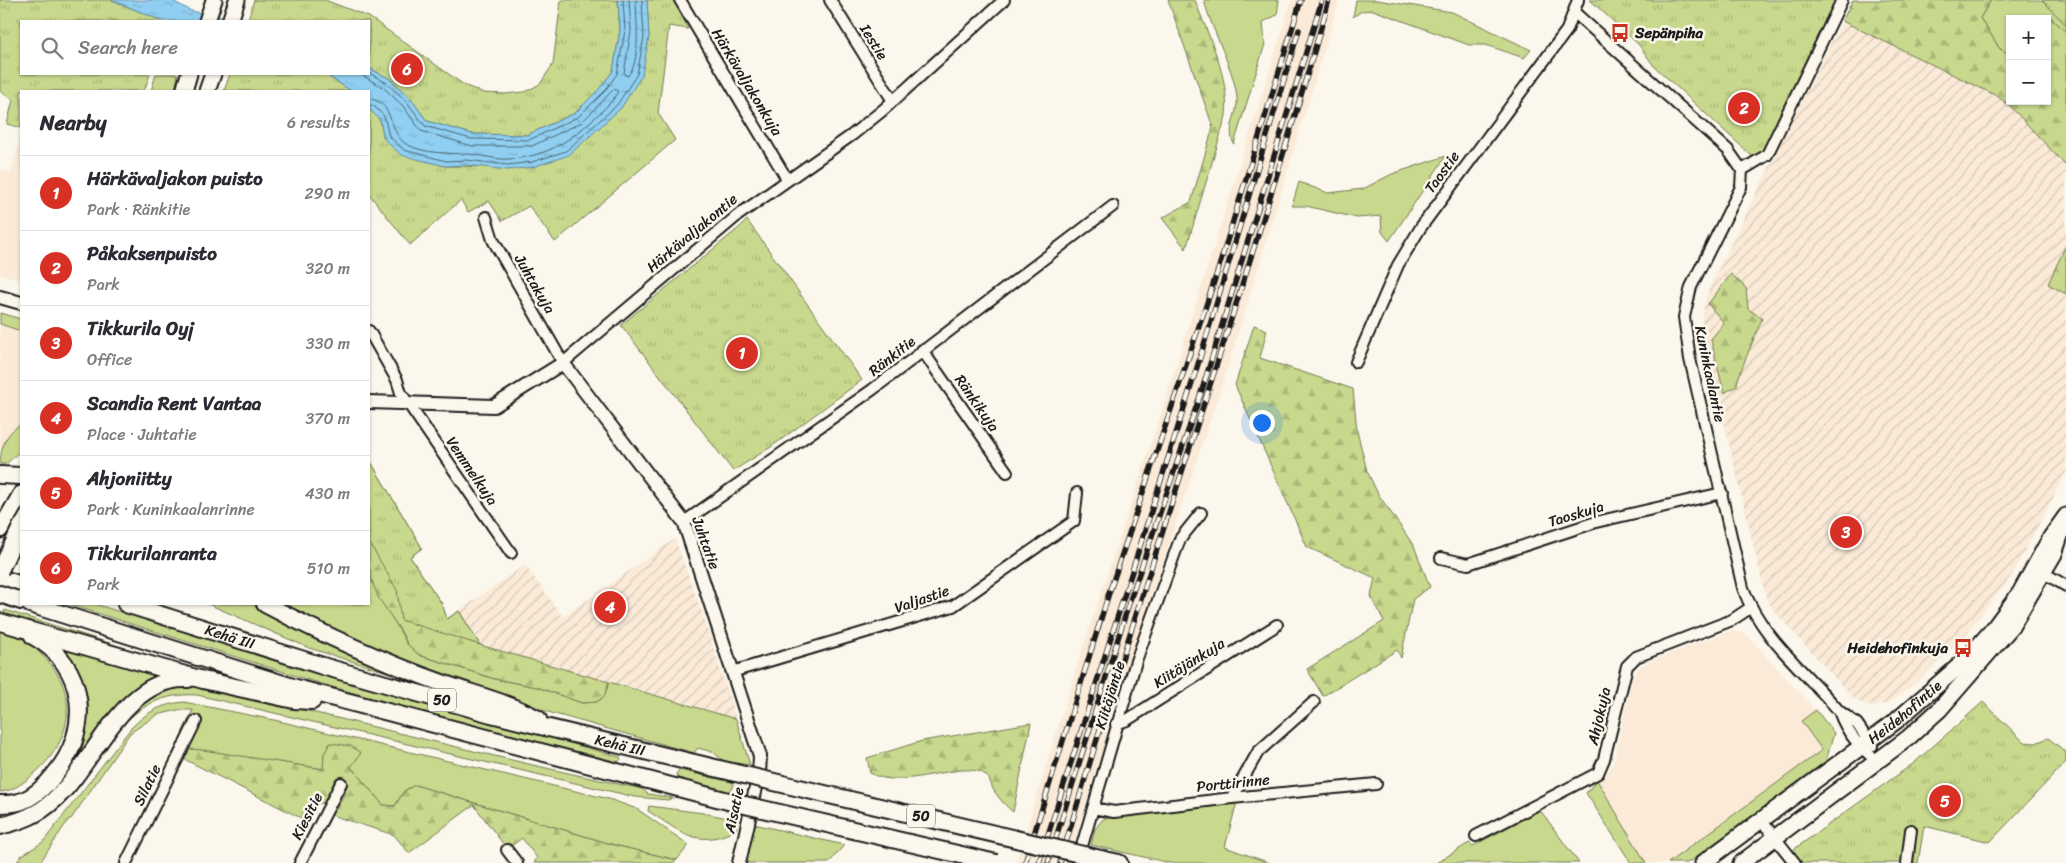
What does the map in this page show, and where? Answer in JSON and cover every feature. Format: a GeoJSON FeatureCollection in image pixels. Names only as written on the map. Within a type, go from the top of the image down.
{"type":"FeatureCollection","features":[{"type":"Feature","properties":{"kind":"highway"},"geometry":{"type":"LineString","coordinates":[[0,475],[20,476]]}},
{"type":"Feature","properties":{"kind":"highway"},"geometry":{"type":"LineString","coordinates":[[0,559],[20,566]]}},
{"type":"Feature","properties":{"kind":"highway"},"geometry":{"type":"LineString","coordinates":[[0,594],[20,601]]}},
{"type":"Feature","properties":{"kind":"highway","name":"Kehä III"},"geometry":{"type":"LineString","coordinates":[[33,605],[352,704],[732,802],[996,863]]}},
{"type":"Feature","properties":{"kind":"highway","name":"Kehä III"},"geometry":{"type":"LineString","coordinates":[[129,605],[326,667],[557,730],[1112,861]]}},
{"type":"Feature","properties":{"kind":"highway"},"geometry":{"type":"LineString","coordinates":[[267,605],[326,636],[442,683],[515,707],[557,730]]}},
{"type":"Feature","properties":{"kind":"highway"},"geometry":{"type":"LineString","coordinates":[[0,622],[203,680],[294,700],[352,704]]}},
{"type":"Feature","properties":{"kind":"highway"},"geometry":{"type":"LineString","coordinates":[[0,804],[20,802],[37,792],[51,780],[72,747],[79,727],[80,711],[76,689],[68,671],[55,652],[38,639],[16,627]]}},
{"type":"Feature","properties":{"kind":"highway"},"geometry":{"type":"LineString","coordinates":[[0,826],[32,816],[69,786],[116,717],[133,701],[162,684],[182,679],[203,680]]}},
{"type":"Feature","properties":{"kind":"main road"},"geometry":{"type":"LineString","coordinates":[[207,20],[214,0]]}},
{"type":"Feature","properties":{"kind":"main road"},"geometry":{"type":"LineString","coordinates":[[230,20],[236,2]]}},
{"type":"Feature","properties":{"kind":"main road"},"geometry":{"type":"LineString","coordinates":[[184,90],[190,75]]}},
{"type":"Feature","properties":{"kind":"main road"},"geometry":{"type":"LineString","coordinates":[[206,90],[212,75]]}},
{"type":"Feature","properties":{"kind":"main road"},"geometry":{"type":"LineString","coordinates":[[3,524],[20,496]]}},
{"type":"Feature","properties":{"kind":"main road","name":"Heidehofintie"},"geometry":{"type":"LineString","coordinates":[[1741,863],[1908,738],[1959,689],[2011,626],[2039,570],[2050,537],[2065,518]]}},
{"type":"Feature","properties":{"kind":"main road"},"geometry":{"type":"LineString","coordinates":[[0,571],[20,528]]}},
{"type":"Feature","properties":{"kind":"main road","name":"Heidehofintie"},"geometry":{"type":"LineString","coordinates":[[1703,863],[1864,744],[1939,685],[1966,660],[1994,628],[2039,570]]}},
{"type":"Feature","properties":{"kind":"street","name":"Härkävaljakonkuja"},"geometry":{"type":"LineString","coordinates":[[680,0],[788,179]]}},
{"type":"Feature","properties":{"kind":"street","name":"Iestie"},"geometry":{"type":"LineString","coordinates":[[830,0],[893,101]]}},
{"type":"Feature","properties":{"kind":"street","name":"Härkävaljakontie"},"geometry":{"type":"LineString","coordinates":[[370,402],[494,406],[563,363],[737,216],[852,135],[893,101],[1004,0]]}},
{"type":"Feature","properties":{"kind":"street"},"geometry":{"type":"LineString","coordinates":[[1578,0],[1575,12],[1728,150],[1742,170],[1767,154],[1842,0]]}},
{"type":"Feature","properties":{"kind":"street","name":"Taostie"},"geometry":{"type":"LineString","coordinates":[[1356,362],[1398,266],[1421,227],[1567,30],[1575,12]]}},
{"type":"Feature","properties":{"kind":"street","name":"Kuninkaalantie"},"geometry":{"type":"LineString","coordinates":[[1742,170],[1741,187],[1691,287],[1684,317],[1690,359],[1743,588],[1750,608],[1763,628],[1839,711],[1851,718],[1864,744],[1877,761]]}},
{"type":"Feature","properties":{"kind":"street","name":"Ränkitie"},"geometry":{"type":"LineString","coordinates":[[684,522],[872,390],[1113,206]]}},
{"type":"Feature","properties":{"kind":"street","name":"Juhtakuja"},"geometry":{"type":"LineString","coordinates":[[486,217],[493,240],[563,363]]}},
{"type":"Feature","properties":{"kind":"street"},"geometry":{"type":"LineString","coordinates":[[0,297],[20,303]]}},
{"type":"Feature","properties":{"kind":"street","name":"Vemmelkuja"},"geometry":{"type":"LineString","coordinates":[[370,333],[409,404],[511,553]]}},
{"type":"Feature","properties":{"kind":"street","name":"Ränkikuja"},"geometry":{"type":"LineString","coordinates":[[922,350],[1007,472]]}},
{"type":"Feature","properties":{"kind":"street","name":"Juhtatie"},"geometry":{"type":"LineString","coordinates":[[563,363],[684,522],[760,756],[760,764]]}},
{"type":"Feature","properties":{"kind":"street","name":"Valjastie"},"geometry":{"type":"LineString","coordinates":[[732,672],[957,604],[1074,521],[1077,493]]}},
{"type":"Feature","properties":{"kind":"street","name":"Taoskuja"},"geometry":{"type":"LineString","coordinates":[[1441,558],[1468,564],[1596,522],[1722,493]]}},
{"type":"Feature","properties":{"kind":"street","name":"Kiitäjäntie"},"geometry":{"type":"LineString","coordinates":[[1077,863],[1116,724],[1136,661],[1180,539],[1201,513]]}},
{"type":"Feature","properties":{"kind":"street"},"geometry":{"type":"LineString","coordinates":[[2039,570],[2066,586]]}},
{"type":"Feature","properties":{"kind":"street","name":"Ahjokuja"},"geometry":{"type":"LineString","coordinates":[[1476,836],[1598,773],[1604,759],[1624,672],[1636,657],[1732,620],[1750,608]]}},
{"type":"Feature","properties":{"kind":"street","name":"Kiitäjänkuja"},"geometry":{"type":"LineString","coordinates":[[1116,724],[1127,720],[1277,625]]}},
{"type":"Feature","properties":{"kind":"street"},"geometry":{"type":"LineString","coordinates":[[1232,798],[1258,752],[1314,702]]}},
{"type":"Feature","properties":{"kind":"street","name":"Silatie"},"geometry":{"type":"LineString","coordinates":[[126,863],[196,721]]}},
{"type":"Feature","properties":{"kind":"street","name":"Aisatie"},"geometry":{"type":"LineString","coordinates":[[739,863],[760,764]]}},
{"type":"Feature","properties":{"kind":"street","name":"Kiesitie"},"geometry":{"type":"LineString","coordinates":[[300,863],[341,783]]}},
{"type":"Feature","properties":{"kind":"street","name":"Porttirinne"},"geometry":{"type":"LineString","coordinates":[[1093,808],[1114,812],[1376,784]]}},
{"type":"Feature","properties":{"kind":"street"},"geometry":{"type":"LineString","coordinates":[[1761,820],[1795,863]]}},
{"type":"Feature","properties":{"kind":"street"},"geometry":{"type":"LineString","coordinates":[[1907,863],[1911,830]]}},
{"type":"Feature","properties":{"kind":"street"},"geometry":{"type":"LineString","coordinates":[[507,850],[517,863]]}},
{"type":"Feature","properties":{"kind":"shaded area"},"geometry":{"type":"Polygon","coordinates":[[[1292,0],[1339,0],[1228,367],[1124,678],[1068,863],[1016,863],[1082,650],[1162,411],[1292,0]]]}},
{"type":"Feature","properties":{"kind":"shaded area"},"geometry":{"type":"Polygon","coordinates":[[[1842,21],[1997,96],[2006,105],[2010,106],[2066,166],[2066,473],[2012,575],[1967,633],[1916,683],[1889,703],[1871,707],[1854,699],[1773,610],[1766,598],[1703,335],[1702,320],[1705,301],[1711,284],[1842,21]]]}},
{"type":"Feature","properties":{"kind":"shaded area"},"geometry":{"type":"Polygon","coordinates":[[[20,140],[20,279],[0,275],[0,170],[10,173],[20,140]]]}},
{"type":"Feature","properties":{"kind":"shaded area"},"geometry":{"type":"Polygon","coordinates":[[[0,318],[20,326],[20,428],[6,449],[0,448],[0,318]]]}},
{"type":"Feature","properties":{"kind":"shaded area"},"geometry":{"type":"Polygon","coordinates":[[[675,539],[705,621],[736,719],[480,645],[459,611],[525,565],[563,617],[675,539]]]}},
{"type":"Feature","properties":{"kind":"shaded area"},"geometry":{"type":"Polygon","coordinates":[[[1730,631],[1745,633],[1828,724],[1831,733],[1826,750],[1672,863],[1646,863],[1597,780],[1606,775],[1614,762],[1632,678],[1640,667],[1648,662],[1730,631]]]}},
{"type":"Feature","properties":{"kind":"green space"},"geometry":{"type":"Polygon","coordinates":[[[0,0],[112,0],[160,20],[20,20],[20,75],[150,75],[144,90],[20,90],[20,128],[7,124],[13,100],[0,91],[0,0]]]}},
{"type":"Feature","properties":{"kind":"green space"},"geometry":{"type":"Polygon","coordinates":[[[254,0],[325,0],[369,17],[464,85],[483,93],[505,94],[525,92],[540,84],[553,64],[561,0],[618,0],[620,30],[613,71],[600,88],[575,113],[527,135],[472,134],[427,121],[411,99],[390,79],[370,69],[370,20],[248,19],[254,0]]]}},
{"type":"Feature","properties":{"kind":"green space"},"geometry":{"type":"Polygon","coordinates":[[[647,0],[675,0],[688,29],[669,26],[658,113],[675,140],[555,242],[529,206],[502,221],[489,201],[468,212],[461,200],[410,245],[370,195],[370,110],[380,120],[384,139],[445,166],[533,167],[649,37],[647,0]]]}},
{"type":"Feature","properties":{"kind":"green space"},"geometry":{"type":"Polygon","coordinates":[[[1168,0],[1195,0],[1217,57],[1225,86],[1226,116],[1186,249],[1162,218],[1191,202],[1213,127],[1168,0]]]}},
{"type":"Feature","properties":{"kind":"green space"},"geometry":{"type":"Polygon","coordinates":[[[1204,0],[1279,0],[1277,15],[1263,22],[1265,44],[1234,144],[1231,132],[1237,105],[1236,88],[1204,0]]]}},
{"type":"Feature","properties":{"kind":"green space"},"geometry":{"type":"Polygon","coordinates":[[[1356,0],[1377,0],[1452,12],[1531,50],[1524,58],[1486,45],[1469,45],[1373,10],[1362,11],[1353,17],[1356,0]]]}},
{"type":"Feature","properties":{"kind":"green space"},"geometry":{"type":"Polygon","coordinates":[[[1590,0],[1839,0],[1765,152],[1754,158],[1654,66],[1639,45],[1590,0]]]}},
{"type":"Feature","properties":{"kind":"green space"},"geometry":{"type":"Polygon","coordinates":[[[1853,0],[1991,0],[1980,18],[2000,49],[2006,52],[2006,103],[1997,96],[1842,21],[1853,0]]]}},
{"type":"Feature","properties":{"kind":"green space"},"geometry":{"type":"Polygon","coordinates":[[[1991,0],[2066,0],[2066,32],[2051,18],[2051,15],[2006,15],[2006,52],[2000,49],[1980,18],[1991,0]]]}},
{"type":"Feature","properties":{"kind":"green space"},"geometry":{"type":"Polygon","coordinates":[[[2042,0],[2066,0],[2066,25],[2042,0]]]}},
{"type":"Feature","properties":{"kind":"green space"},"geometry":{"type":"Polygon","coordinates":[[[2051,18],[2066,32],[2066,166],[2009,105],[2051,105],[2051,18]]]}},
{"type":"Feature","properties":{"kind":"green space"},"geometry":{"type":"Polygon","coordinates":[[[156,75],[178,75],[175,90],[151,90],[156,75]]]}},
{"type":"Feature","properties":{"kind":"green space"},"geometry":{"type":"Polygon","coordinates":[[[230,75],[327,75],[349,90],[224,90],[230,75]]]}},
{"type":"Feature","properties":{"kind":"green space"},"geometry":{"type":"Polygon","coordinates":[[[1446,156],[1389,241],[1382,232],[1381,216],[1357,218],[1306,206],[1292,206],[1299,182],[1328,193],[1363,189],[1392,174],[1446,156]]]}},
{"type":"Feature","properties":{"kind":"green space"},"geometry":{"type":"Polygon","coordinates":[[[747,220],[862,380],[771,447],[733,471],[621,325],[747,220]]]}},
{"type":"Feature","properties":{"kind":"green space"},"geometry":{"type":"Polygon","coordinates":[[[2066,245],[2066,294],[2048,284],[2066,245]]]}},
{"type":"Feature","properties":{"kind":"green space"},"geometry":{"type":"Polygon","coordinates":[[[1731,274],[1746,288],[1748,309],[1762,318],[1737,386],[1724,393],[1711,339],[1724,323],[1708,304],[1731,274]]]}},
{"type":"Feature","properties":{"kind":"green space"},"geometry":{"type":"Polygon","coordinates":[[[0,313],[20,319],[20,331],[0,324],[0,313]]]}},
{"type":"Feature","properties":{"kind":"green space"},"geometry":{"type":"Polygon","coordinates":[[[1254,325],[1267,330],[1260,358],[1353,389],[1357,431],[1367,471],[1378,494],[1414,546],[1430,587],[1413,599],[1401,658],[1397,650],[1323,696],[1307,669],[1384,621],[1371,596],[1375,578],[1307,547],[1235,385],[1254,325]]]}},
{"type":"Feature","properties":{"kind":"green space"},"geometry":{"type":"Polygon","coordinates":[[[20,426],[20,451],[6,464],[0,464],[5,442],[20,426]]]}},
{"type":"Feature","properties":{"kind":"green space"},"geometry":{"type":"Polygon","coordinates":[[[370,461],[422,548],[410,557],[442,604],[447,619],[459,611],[480,645],[609,682],[604,697],[596,702],[582,703],[537,687],[495,679],[419,655],[407,644],[402,633],[378,597],[370,570],[370,461]]]}},
{"type":"Feature","properties":{"kind":"green space"},"geometry":{"type":"Polygon","coordinates":[[[370,461],[422,548],[410,557],[442,604],[447,619],[459,611],[480,645],[401,620],[397,590],[370,544],[370,461]]]}},
{"type":"Feature","properties":{"kind":"green space"},"geometry":{"type":"Polygon","coordinates":[[[370,570],[372,581],[407,644],[419,655],[495,679],[537,687],[582,703],[596,702],[604,697],[609,682],[736,719],[750,765],[724,761],[713,752],[698,748],[694,753],[548,712],[413,666],[280,605],[370,605],[370,570]]]}},
{"type":"Feature","properties":{"kind":"green space"},"geometry":{"type":"Polygon","coordinates":[[[71,605],[98,605],[317,674],[620,757],[621,759],[618,762],[404,708],[71,605]]]}},
{"type":"Feature","properties":{"kind":"green space"},"geometry":{"type":"Polygon","coordinates":[[[210,605],[253,605],[288,624],[409,679],[309,648],[210,605]]]}},
{"type":"Feature","properties":{"kind":"green space"},"geometry":{"type":"Polygon","coordinates":[[[5,610],[182,666],[3,615],[5,610]]]}},
{"type":"Feature","properties":{"kind":"green space"},"geometry":{"type":"Polygon","coordinates":[[[0,631],[28,641],[54,669],[67,699],[67,715],[58,745],[48,759],[20,785],[0,792],[0,631]]]}},
{"type":"Feature","properties":{"kind":"green space"},"geometry":{"type":"Polygon","coordinates":[[[65,649],[162,678],[84,753],[81,752],[88,710],[84,687],[65,649]]]}},
{"type":"Feature","properties":{"kind":"green space"},"geometry":{"type":"Polygon","coordinates":[[[195,685],[642,789],[648,794],[673,798],[668,800],[635,797],[197,695],[174,696],[153,702],[126,721],[118,730],[115,728],[132,711],[150,698],[172,690],[195,685]]]}},
{"type":"Feature","properties":{"kind":"green space"},"geometry":{"type":"Polygon","coordinates":[[[184,702],[274,720],[609,799],[637,809],[689,845],[677,860],[614,845],[415,785],[404,791],[395,806],[383,805],[351,767],[324,754],[324,769],[188,749],[195,736],[194,731],[182,733],[193,710],[178,710],[157,715],[130,733],[41,861],[38,863],[16,863],[21,856],[43,842],[131,728],[143,717],[161,707],[184,702]]]}},
{"type":"Feature","properties":{"kind":"green space"},"geometry":{"type":"Polygon","coordinates":[[[1983,702],[2024,742],[2036,743],[2048,738],[2066,752],[2066,762],[1990,842],[1924,826],[1918,863],[1802,863],[1793,850],[1914,763],[1983,702]]]}},
{"type":"Feature","properties":{"kind":"green space"},"geometry":{"type":"Polygon","coordinates":[[[1816,710],[1834,733],[1826,761],[1694,859],[1687,863],[1668,863],[1822,750],[1801,721],[1816,710]]]}},
{"type":"Feature","properties":{"kind":"green space"},"geometry":{"type":"Polygon","coordinates":[[[1031,723],[1013,812],[998,796],[987,776],[977,771],[964,770],[900,779],[884,778],[870,773],[867,758],[922,741],[1031,723]]]}},
{"type":"Feature","properties":{"kind":"green space"},"geometry":{"type":"Polygon","coordinates":[[[330,743],[351,746],[361,753],[351,767],[383,805],[395,806],[404,791],[415,785],[614,845],[677,860],[672,863],[534,863],[537,858],[522,838],[507,849],[474,805],[409,853],[394,835],[331,815],[343,797],[348,783],[346,780],[337,779],[329,801],[306,807],[301,818],[184,759],[188,749],[203,750],[323,769],[324,754],[330,743]]]}},
{"type":"Feature","properties":{"kind":"green space"},"geometry":{"type":"Polygon","coordinates":[[[679,770],[732,782],[734,785],[730,792],[678,779],[676,774],[679,770]]]}},
{"type":"Feature","properties":{"kind":"green space"},"geometry":{"type":"Polygon","coordinates":[[[1597,780],[1646,863],[1631,863],[1586,793],[1597,780]]]}},
{"type":"Feature","properties":{"kind":"green space"},"geometry":{"type":"Polygon","coordinates":[[[1237,802],[1225,847],[1270,863],[1170,863],[1091,845],[1095,829],[1103,819],[1237,802]]]}},
{"type":"Feature","properties":{"kind":"green space"},"geometry":{"type":"Polygon","coordinates":[[[649,806],[738,820],[736,830],[722,836],[710,838],[689,836],[648,811],[649,806]]]}},
{"type":"Feature","properties":{"kind":"green space"},"geometry":{"type":"Polygon","coordinates":[[[1540,810],[1579,863],[1436,863],[1469,843],[1473,846],[1540,810]]]}},
{"type":"Feature","properties":{"kind":"green space"},"geometry":{"type":"Polygon","coordinates":[[[754,824],[844,845],[829,863],[745,863],[754,824]]]}},
{"type":"Feature","properties":{"kind":"water"},"geometry":{"type":"Polygon","coordinates":[[[112,0],[171,0],[191,11],[240,20],[160,20],[112,0]]]}},
{"type":"Feature","properties":{"kind":"water"},"geometry":{"type":"Polygon","coordinates":[[[618,0],[647,0],[649,37],[642,75],[621,108],[569,155],[533,167],[508,170],[466,165],[445,166],[401,155],[384,139],[380,120],[370,110],[370,90],[349,90],[327,75],[370,75],[370,69],[390,79],[411,99],[427,121],[472,134],[527,135],[575,113],[600,88],[613,71],[620,30],[618,0]]]}},
{"type":"Feature","properties":{"kind":"railway"},"geometry":{"type":"LineString","coordinates":[[1025,863],[1109,593],[1218,270],[1301,0]]}},
{"type":"Feature","properties":{"kind":"railway"},"geometry":{"type":"LineString","coordinates":[[1048,863],[1130,600],[1202,390],[1322,0]]}},
{"type":"Feature","properties":{"kind":"railway"},"geometry":{"type":"LineString","coordinates":[[1060,863],[1126,647],[1264,217],[1329,0]]}},
{"type":"Feature","properties":{"kind":"railway"},"geometry":{"type":"LineString","coordinates":[[1039,863],[1199,361],[1299,30]]}},
{"type":"Feature","properties":{"kind":"place","name":"Sepänpiha"},"geometry":{"type":"Point","coordinates":[1620,33]}},
{"type":"Feature","properties":{"kind":"place","name":"Tikkurilanranta"},"geometry":{"type":"Point","coordinates":[407,69]}},
{"type":"Feature","properties":{"kind":"place","name":"Påkaksenpuisto"},"geometry":{"type":"Point","coordinates":[1744,108]}},
{"type":"Feature","properties":{"kind":"place","name":"Härkävaljakon puisto"},"geometry":{"type":"Point","coordinates":[742,353]}},
{"type":"Feature","properties":{"kind":"place","name":"Tikkurila Oyj"},"geometry":{"type":"Point","coordinates":[1846,532]}},
{"type":"Feature","properties":{"kind":"place","name":"Scandia Rent Vantaa"},"geometry":{"type":"Point","coordinates":[610,607]}},
{"type":"Feature","properties":{"kind":"place","name":"Heidehofinkuja"},"geometry":{"type":"Point","coordinates":[1963,648]}},
{"type":"Feature","properties":{"kind":"place","name":"Ahjoniitty"},"geometry":{"type":"Point","coordinates":[1945,801]}}]}
